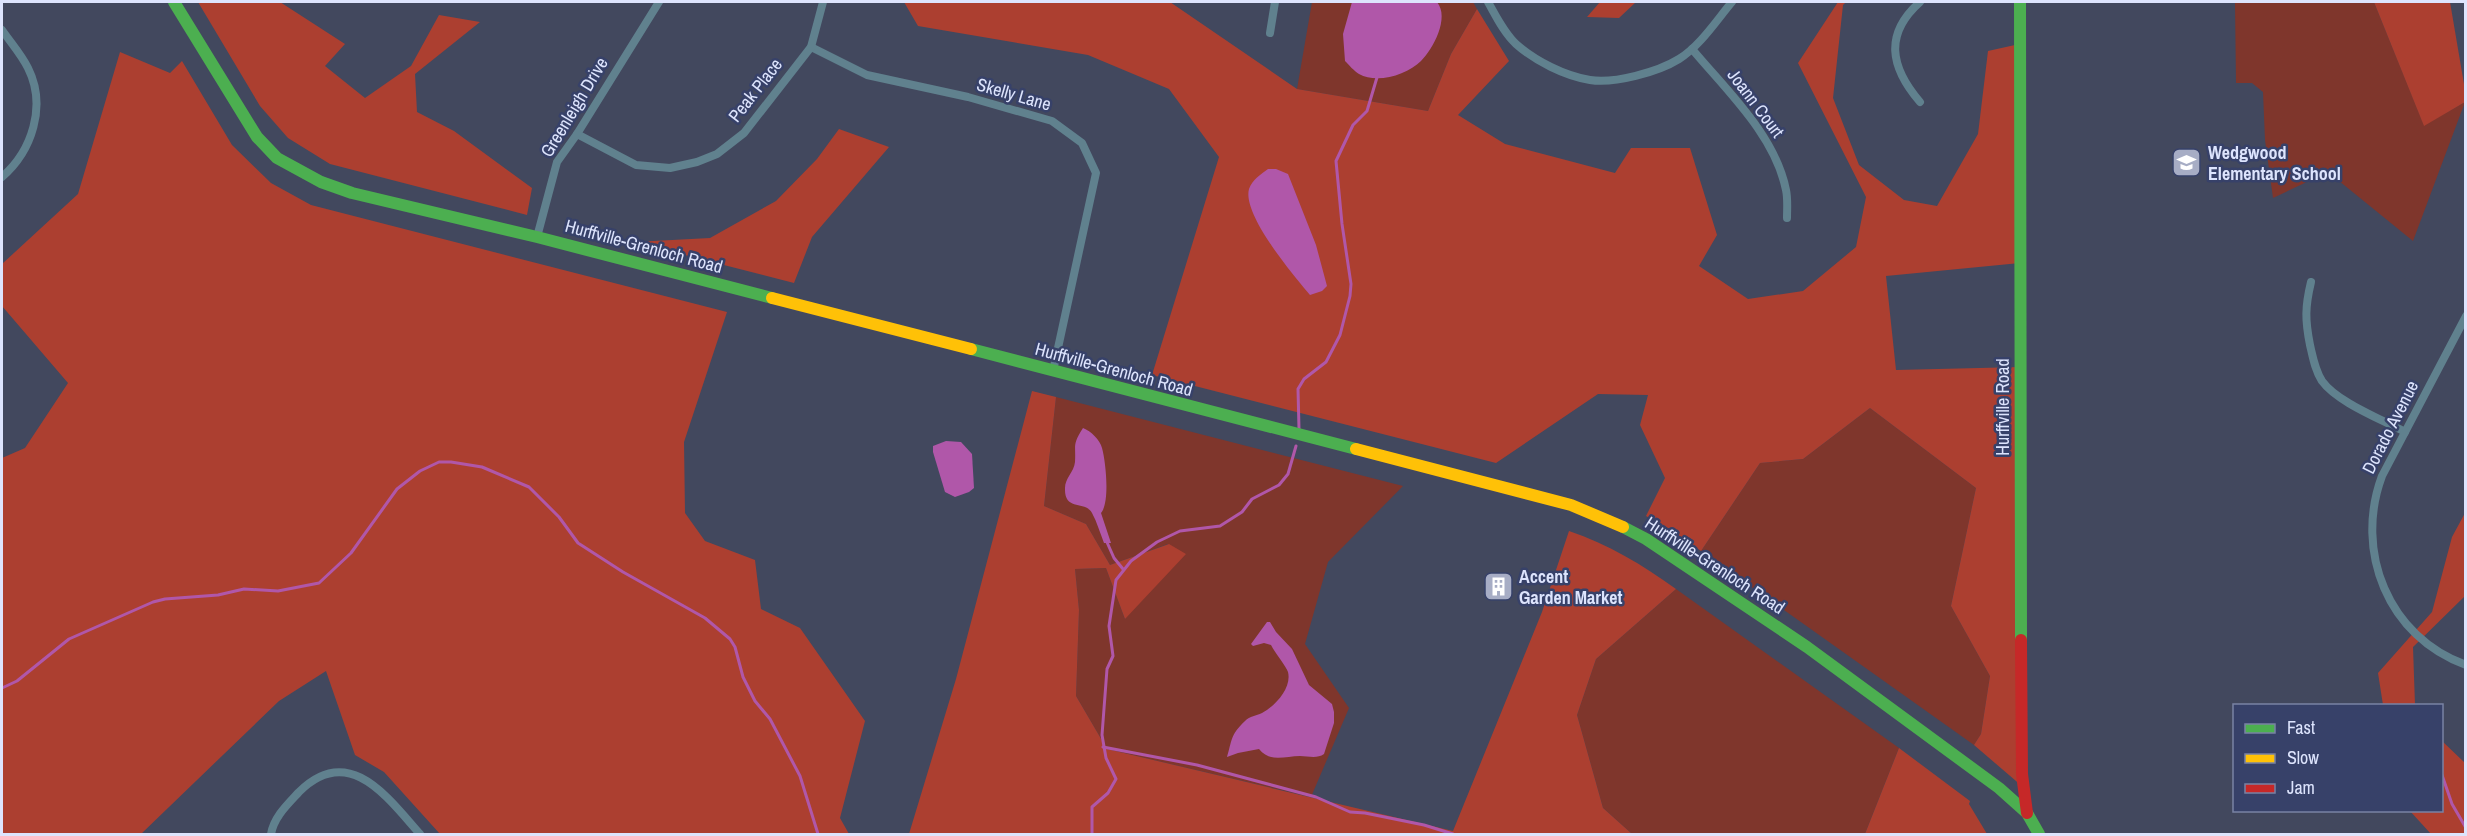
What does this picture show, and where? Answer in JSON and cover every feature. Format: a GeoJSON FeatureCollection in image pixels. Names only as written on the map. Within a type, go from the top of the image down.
{"type":"FeatureCollection","features":[{"type":"Feature","properties":{"kind":"main road","name":"Hurffville-Grenloch Road"},"geometry":{"type":"LineString","coordinates":[[174,2],[251,128],[277,158],[321,182],[352,193],[537,237],[1571,505],[1603,517],[1646,539],[1743,606],[1808,647],[1954,754],[2027,813],[2039,834]]}},
{"type":"Feature","properties":{"kind":"main road","name":"Hurffville Road"},"geometry":{"type":"LineString","coordinates":[[2020,2],[2022,774],[2027,813]]}},
{"type":"Feature","properties":{"kind":"street","name":"Greenleigh Drive"},"geometry":{"type":"LineString","coordinates":[[537,237],[557,162],[577,134],[659,2]]}},
{"type":"Feature","properties":{"kind":"street","name":"Peak Place"},"geometry":{"type":"LineString","coordinates":[[577,134],[636,165],[670,168],[697,162],[717,154],[744,133],[811,47],[823,2]]}},
{"type":"Feature","properties":{"kind":"street"},"geometry":{"type":"LineString","coordinates":[[1270,33],[1275,2]]}},
{"type":"Feature","properties":{"kind":"street"},"geometry":{"type":"LineString","coordinates":[[1488,2],[1499,22],[1516,44],[1562,72],[1591,80],[1619,79],[1650,72],[1678,60],[1692,49],[1731,2]]}},
{"type":"Feature","properties":{"kind":"street"},"geometry":{"type":"LineString","coordinates":[[1920,2],[1898,26],[1895,50],[1899,72],[1908,88],[1920,102]]}},
{"type":"Feature","properties":{"kind":"street"},"geometry":{"type":"LineString","coordinates":[[2,30],[29,69],[36,90],[37,103],[27,143],[11,169],[2,177]]}},
{"type":"Feature","properties":{"kind":"street","name":"Skelly Lane"},"geometry":{"type":"LineString","coordinates":[[811,47],[867,75],[968,97],[1052,121],[1082,143],[1096,173],[1053,371]]}},
{"type":"Feature","properties":{"kind":"street","name":"Joann Court"},"geometry":{"type":"LineString","coordinates":[[1692,49],[1748,117],[1770,148],[1787,191],[1787,218]]}},
{"type":"Feature","properties":{"kind":"street"},"geometry":{"type":"LineString","coordinates":[[2312,282],[2306,303],[2305,319],[2314,362],[2324,383],[2343,398],[2405,432]]}},
{"type":"Feature","properties":{"kind":"street","name":"Dorado Avenue"},"geometry":{"type":"LineString","coordinates":[[2466,316],[2382,476],[2376,495],[2371,528],[2376,564],[2390,600],[2408,625],[2432,647],[2466,665]]}},
{"type":"Feature","properties":{"kind":"street"},"geometry":{"type":"LineString","coordinates":[[271,834],[279,814],[305,787],[322,777],[342,774],[360,776],[374,784],[420,834]]}},
{"type":"Feature","properties":{"kind":"shaded area"},"geometry":{"type":"Polygon","coordinates":[[[198,2],[280,2],[345,44],[325,66],[365,98],[411,66],[439,15],[480,22],[415,74],[417,112],[454,131],[532,188],[527,215],[330,164],[288,138],[260,106],[198,2]]]}},
{"type":"Feature","properties":{"kind":"shaded area"},"geometry":{"type":"Polygon","coordinates":[[[904,2],[1170,2],[1297,89],[1428,111],[1451,54],[1477,9],[1509,61],[1458,115],[1505,144],[1615,173],[1631,148],[1690,148],[1717,235],[1699,266],[1748,299],[1803,291],[1856,247],[1866,197],[1798,63],[1838,2],[1846,2],[1843,5],[1833,98],[1859,165],[1904,200],[1937,206],[1978,134],[1988,51],[2024,43],[2020,263],[1886,276],[1896,370],[2021,367],[2023,787],[1974,745],[1981,734],[1990,676],[1951,606],[1976,488],[1870,408],[1803,459],[1760,463],[1701,551],[1646,516],[1665,478],[1640,425],[1648,395],[1598,394],[1496,463],[1152,375],[1219,157],[1169,89],[1088,55],[918,26],[904,2]]]}},
{"type":"Feature","properties":{"kind":"shaded area"},"geometry":{"type":"Polygon","coordinates":[[[1312,2],[1473,2],[1477,9],[1451,54],[1428,111],[1297,89],[1312,2]]]}},
{"type":"Feature","properties":{"kind":"shaded area"},"geometry":{"type":"Polygon","coordinates":[[[1352,2],[1437,2],[1441,9],[1441,25],[1426,56],[1415,66],[1392,76],[1366,77],[1357,73],[1345,61],[1343,34],[1352,2]]]}},
{"type":"Feature","properties":{"kind":"shaded area"},"geometry":{"type":"Polygon","coordinates":[[[1600,2],[1636,2],[1619,18],[1587,17],[1600,2]]]}},
{"type":"Feature","properties":{"kind":"shaded area"},"geometry":{"type":"Polygon","coordinates":[[[2235,2],[2374,2],[2424,125],[2465,102],[2413,241],[2328,172],[2273,198],[2265,140],[2263,92],[2252,83],[2236,83],[2235,2]]]}},
{"type":"Feature","properties":{"kind":"shaded area"},"geometry":{"type":"Polygon","coordinates":[[[2374,2],[2450,2],[2465,102],[2424,126],[2374,2]]]}},
{"type":"Feature","properties":{"kind":"shaded area"},"geometry":{"type":"Polygon","coordinates":[[[120,52],[170,73],[182,61],[232,145],[271,183],[311,205],[727,312],[684,442],[685,513],[705,541],[755,560],[761,609],[800,628],[865,721],[840,818],[849,834],[440,834],[384,772],[355,755],[326,671],[279,701],[141,834],[2,834],[2,458],[25,448],[68,383],[2,306],[2,264],[78,194],[120,52]]]}},
{"type":"Feature","properties":{"kind":"shaded area"},"geometry":{"type":"Polygon","coordinates":[[[839,129],[889,147],[812,237],[794,283],[634,242],[710,238],[776,201],[817,159],[839,129]]]}},
{"type":"Feature","properties":{"kind":"shaded area"},"geometry":{"type":"Polygon","coordinates":[[[1268,169],[1276,169],[1288,174],[1316,245],[1327,286],[1322,291],[1310,295],[1271,244],[1253,213],[1249,200],[1250,186],[1268,169]]]}},
{"type":"Feature","properties":{"kind":"shaded area"},"geometry":{"type":"Polygon","coordinates":[[[1032,391],[1056,397],[1044,506],[1086,524],[1110,565],[1169,544],[1186,554],[1125,619],[1106,568],[1075,569],[1079,610],[1076,696],[1107,749],[1453,831],[1542,612],[1569,531],[1625,556],[1676,589],[1596,659],[1577,715],[1603,808],[1632,834],[909,834],[956,679],[1032,391]]]}},
{"type":"Feature","properties":{"kind":"shaded area"},"geometry":{"type":"Polygon","coordinates":[[[1056,397],[1403,486],[1328,562],[1305,644],[1349,708],[1311,797],[1107,749],[1076,696],[1079,610],[1075,569],[1106,568],[1125,619],[1168,544],[1110,565],[1086,524],[1044,506],[1056,397]]]}},
{"type":"Feature","properties":{"kind":"shaded area"},"geometry":{"type":"Polygon","coordinates":[[[1870,408],[1976,488],[1951,606],[1990,676],[1981,734],[1974,745],[1701,551],[1760,463],[1803,459],[1870,408]]]}},
{"type":"Feature","properties":{"kind":"shaded area"},"geometry":{"type":"Polygon","coordinates":[[[1083,428],[1095,436],[1102,448],[1106,472],[1106,501],[1101,513],[1111,543],[1104,543],[1089,509],[1071,503],[1066,495],[1065,484],[1073,469],[1076,442],[1083,428]]]}},
{"type":"Feature","properties":{"kind":"shaded area"},"geometry":{"type":"Polygon","coordinates":[[[946,441],[961,442],[972,454],[974,488],[955,497],[945,492],[933,452],[933,446],[946,441]]]}},
{"type":"Feature","properties":{"kind":"shaded area"},"geometry":{"type":"Polygon","coordinates":[[[2465,513],[2465,596],[2413,647],[2415,704],[2383,704],[2378,673],[2432,612],[2452,537],[2465,513]]]}},
{"type":"Feature","properties":{"kind":"shaded area"},"geometry":{"type":"Polygon","coordinates":[[[1676,589],[1899,748],[1865,834],[1632,834],[1603,808],[1577,715],[1596,659],[1676,589]]]}},
{"type":"Feature","properties":{"kind":"shaded area"},"geometry":{"type":"Polygon","coordinates":[[[1267,622],[1270,622],[1292,649],[1309,685],[1332,704],[1334,723],[1324,754],[1321,756],[1278,758],[1268,756],[1259,749],[1227,757],[1232,738],[1240,726],[1249,718],[1272,706],[1285,690],[1289,678],[1285,666],[1271,645],[1264,643],[1253,646],[1251,644],[1267,622]]]}},
{"type":"Feature","properties":{"kind":"shaded area"},"geometry":{"type":"Polygon","coordinates":[[[2443,742],[2465,763],[2465,834],[2431,834],[2411,812],[2443,812],[2443,742]]]}},
{"type":"Feature","properties":{"kind":"shaded area"},"geometry":{"type":"Polygon","coordinates":[[[1899,748],[1970,801],[1969,804],[1987,834],[1865,834],[1899,748]]]}},
{"type":"Feature","properties":{"kind":"waterway"},"geometry":{"type":"LineString","coordinates":[[1299,429],[1298,389],[1304,379],[1326,362],[1340,335],[1350,296],[1351,284],[1336,161],[1353,125],[1367,111],[1378,74]]}},
{"type":"Feature","properties":{"kind":"waterway"},"geometry":{"type":"LineString","coordinates":[[1092,834],[1092,807],[1108,793],[1116,779],[1106,758],[1102,735],[1107,669],[1113,656],[1109,626],[1116,580],[1131,561],[1157,542],[1180,531],[1220,526],[1242,512],[1252,499],[1279,485],[1288,474],[1296,446]]}},
{"type":"Feature","properties":{"kind":"waterway"},"geometry":{"type":"LineString","coordinates":[[2,688],[17,681],[69,639],[153,602],[218,595],[244,589],[278,591],[319,583],[351,553],[397,489],[420,471],[439,462],[482,467],[529,487],[559,517],[578,543],[623,572],[705,618],[730,639],[735,647],[743,677],[755,701],[770,719],[800,776],[818,834]]}},
{"type":"Feature","properties":{"kind":"waterway"},"geometry":{"type":"LineString","coordinates":[[1106,540],[1114,558],[1123,569]]}},
{"type":"Feature","properties":{"kind":"waterway"},"geometry":{"type":"LineString","coordinates":[[1103,747],[1197,765],[1316,797],[1350,812],[1424,825],[1453,834]]}},
{"type":"Feature","properties":{"kind":"waterway"},"geometry":{"type":"LineString","coordinates":[[2443,778],[2452,804],[2466,828]]}},
{"type":"Feature","properties":{"kind":"traffic: fast"},"geometry":{"type":"LineString","coordinates":[[174,2],[257,137],[277,158],[321,182],[352,193],[537,237],[772,298]]}},
{"type":"Feature","properties":{"kind":"traffic: fast"},"geometry":{"type":"LineString","coordinates":[[2020,2],[2021,640]]}},
{"type":"Feature","properties":{"kind":"traffic: fast"},"geometry":{"type":"LineString","coordinates":[[971,349],[1356,449]]}},
{"type":"Feature","properties":{"kind":"traffic: fast"},"geometry":{"type":"LineString","coordinates":[[1623,527],[1646,539],[1807,647],[1999,788],[2027,813],[2039,834]]}},
{"type":"Feature","properties":{"kind":"traffic: slow"},"geometry":{"type":"LineString","coordinates":[[772,298],[971,349]]}},
{"type":"Feature","properties":{"kind":"traffic: slow"},"geometry":{"type":"LineString","coordinates":[[1356,449],[1571,505],[1623,527]]}},
{"type":"Feature","properties":{"kind":"traffic: jam"},"geometry":{"type":"LineString","coordinates":[[2021,640],[2022,774],[2027,813]]}},
{"type":"Feature","properties":{"kind":"place","name":"Wedgwood Elementary School"},"geometry":{"type":"Point","coordinates":[2187,162]}},
{"type":"Feature","properties":{"kind":"place","name":"Accent Garden Market"},"geometry":{"type":"Point","coordinates":[1498,586]}}]}
